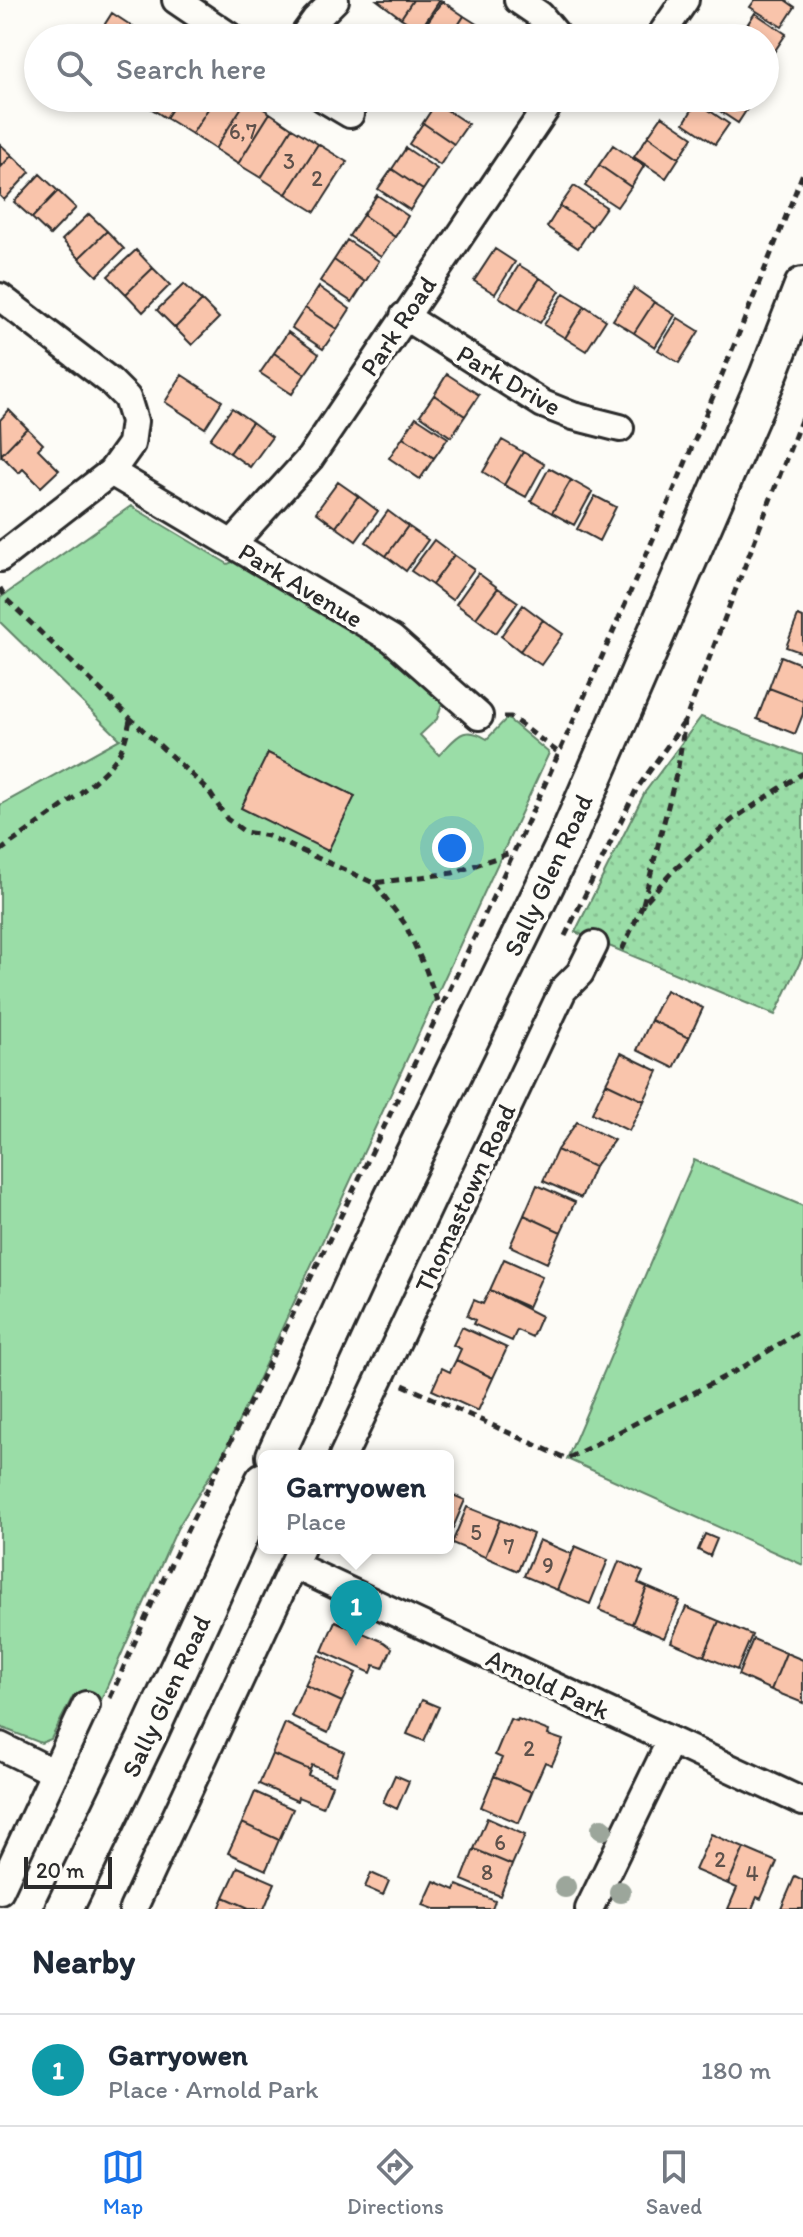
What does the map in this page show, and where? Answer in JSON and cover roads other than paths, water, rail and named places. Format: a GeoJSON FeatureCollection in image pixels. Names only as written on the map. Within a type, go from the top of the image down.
{"type":"FeatureCollection","features":[{"type":"Feature","properties":{"kind":"main road","name":"Sally Glen Road"},"geometry":{"type":"LineString","coordinates":[[278,1450],[391,1202],[564,846],[744,432],[803,286]]}},
{"type":"Feature","properties":{"kind":"main road","name":"Sally Glen Road"},"geometry":{"type":"LineString","coordinates":[[64,1909],[150,1731],[258,1494]]}},
{"type":"Feature","properties":{"kind":"street"},"geometry":{"type":"LineString","coordinates":[[176,0],[211,24]]}},
{"type":"Feature","properties":{"kind":"street"},"geometry":{"type":"LineString","coordinates":[[312,24],[335,0]]}},
{"type":"Feature","properties":{"kind":"street"},"geometry":{"type":"LineString","coordinates":[[518,0],[547,24]]}},
{"type":"Feature","properties":{"kind":"street"},"geometry":{"type":"LineString","coordinates":[[669,24],[685,0]]}},
{"type":"Feature","properties":{"kind":"street","name":"Park Road"},"geometry":{"type":"LineString","coordinates":[[232,544],[310,458],[543,112]]}},
{"type":"Feature","properties":{"kind":"street"},"geometry":{"type":"LineString","coordinates":[[0,297],[110,381],[127,398],[134,421],[131,444],[111,472],[0,558]]}},
{"type":"Feature","properties":{"kind":"street","name":"Park Drive"},"geometry":{"type":"LineString","coordinates":[[404,316],[543,404],[573,416],[620,428]]}},
{"type":"Feature","properties":{"kind":"street","name":"Park Avenue"},"geometry":{"type":"LineString","coordinates":[[111,472],[392,639],[479,716]]}},
{"type":"Feature","properties":{"kind":"street","name":"Thomastown Road"},"geometry":{"type":"LineString","coordinates":[[346,1450],[563,990],[580,973],[594,945]]}},
{"type":"Feature","properties":{"kind":"street"},"geometry":{"type":"LineString","coordinates":[[133,1909],[297,1556]]}},
{"type":"Feature","properties":{"kind":"street","name":"Arnold Park"},"geometry":{"type":"LineString","coordinates":[[297,1556],[670,1742],[803,1802]]}},
{"type":"Feature","properties":{"kind":"street"},"geometry":{"type":"LineString","coordinates":[[0,1890],[55,1773],[98,1703]]}},
{"type":"Feature","properties":{"kind":"street"},"geometry":{"type":"LineString","coordinates":[[589,1909],[670,1742]]}},
{"type":"Feature","properties":{"kind":"street"},"geometry":{"type":"LineString","coordinates":[[0,1746],[55,1773]]}},
{"type":"Feature","properties":{"kind":"place","name":"Garryowen"},"geometry":{"type":"Point","coordinates":[356,1646]}}]}
